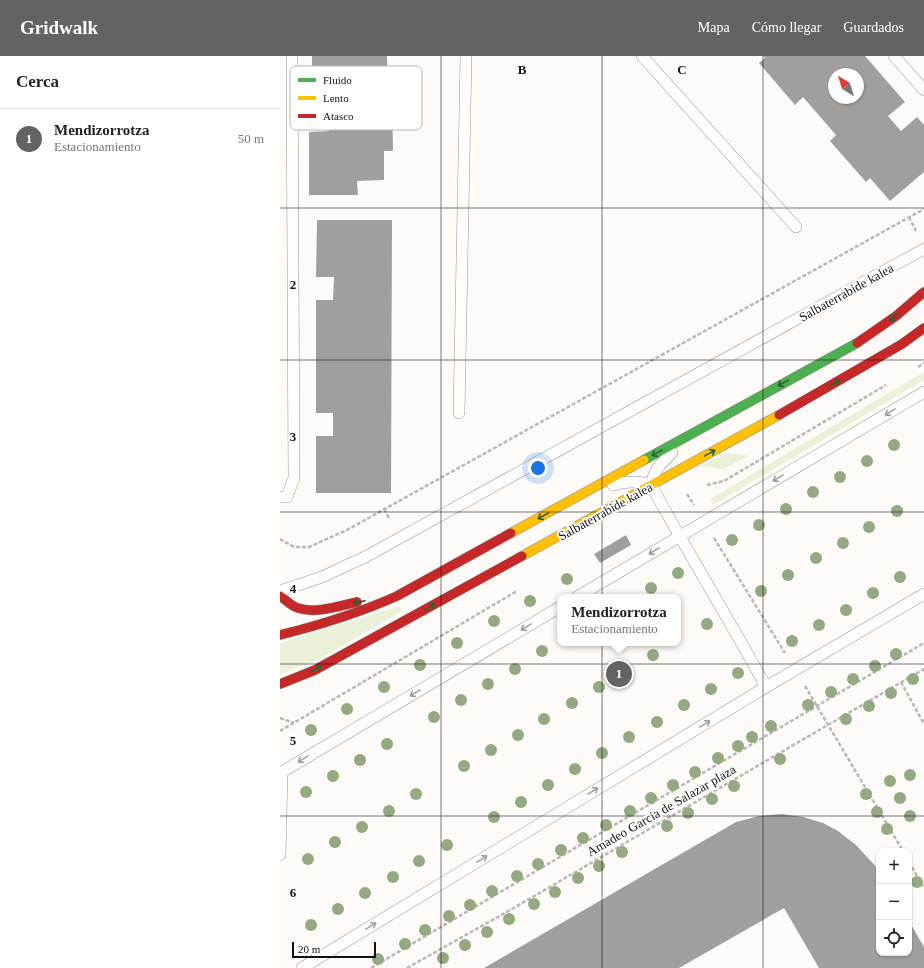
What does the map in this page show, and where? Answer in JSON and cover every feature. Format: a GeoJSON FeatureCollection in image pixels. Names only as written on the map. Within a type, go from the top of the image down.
{"type":"FeatureCollection","features":[{"type":"Feature","properties":{"kind":"street","name":"Salbaterrabide kalea"},"geometry":{"type":"LineString","coordinates":[[280,635],[335,621],[380,605],[397,596],[861,341],[896,316],[924,292]]}},
{"type":"Feature","properties":{"kind":"street","name":"Salbaterrabide kalea"},"geometry":{"type":"LineString","coordinates":[[280,684],[315,670],[354,649],[807,399],[902,344],[924,328]]}},
{"type":"Feature","properties":{"kind":"street"},"geometry":{"type":"LineString","coordinates":[[280,596],[290,604],[305,610],[397,596]]}},
{"type":"Feature","properties":{"kind":"lane"},"geometry":{"type":"LineString","coordinates":[[292,56],[292,66]]}},
{"type":"Feature","properties":{"kind":"lane"},"geometry":{"type":"LineString","coordinates":[[459,413],[466,56]]}},
{"type":"Feature","properties":{"kind":"lane"},"geometry":{"type":"LineString","coordinates":[[642,56],[796,227]]}},
{"type":"Feature","properties":{"kind":"lane"},"geometry":{"type":"LineString","coordinates":[[894,56],[924,90]]}},
{"type":"Feature","properties":{"kind":"lane"},"geometry":{"type":"LineString","coordinates":[[280,497],[287,497],[294,478],[292,130]]}},
{"type":"Feature","properties":{"kind":"lane","name":"Salbaterrabide kalea"},"geometry":{"type":"LineString","coordinates":[[280,591],[322,576],[367,556],[924,249]]}},
{"type":"Feature","properties":{"kind":"lane"},"geometry":{"type":"LineString","coordinates":[[582,594],[924,392]]}},
{"type":"Feature","properties":{"kind":"lane"},"geometry":{"type":"LineString","coordinates":[[698,430],[662,462],[654,473],[651,485],[766,687]]}},
{"type":"Feature","properties":{"kind":"lane"},"geometry":{"type":"LineString","coordinates":[[578,497],[620,482],[638,481],[651,485]]}},
{"type":"Feature","properties":{"kind":"lane"},"geometry":{"type":"LineString","coordinates":[[302,968],[766,687],[924,594]]}},
{"type":"Feature","properties":{"kind":"lane"},"geometry":{"type":"LineString","coordinates":[[280,855],[282,772],[557,609]]}},
{"type":"Feature","properties":{"kind":"path"},"geometry":{"type":"LineString","coordinates":[[280,539],[294,547],[309,547],[347,530],[924,209]]}},
{"type":"Feature","properties":{"kind":"path"},"geometry":{"type":"LineString","coordinates":[[917,367],[924,363]]}},
{"type":"Feature","properties":{"kind":"path"},"geometry":{"type":"LineString","coordinates":[[704,486],[724,481],[891,383]]}},
{"type":"Feature","properties":{"kind":"path"},"geometry":{"type":"LineString","coordinates":[[660,501],[676,492],[684,490],[829,724],[901,848]]}},
{"type":"Feature","properties":{"kind":"path"},"geometry":{"type":"LineString","coordinates":[[280,731],[518,590]]}},
{"type":"Feature","properties":{"kind":"path"},"geometry":{"type":"LineString","coordinates":[[371,968],[924,642]]}},
{"type":"Feature","properties":{"kind":"path","name":"Amadeo Garcia de Salazar plaza"},"geometry":{"type":"LineString","coordinates":[[407,968],[512,909],[924,669]]}},
{"type":"Feature","properties":{"kind":"path"},"geometry":{"type":"LineString","coordinates":[[901,682],[924,724]]}},
{"type":"Feature","properties":{"kind":"path"},"geometry":{"type":"LineString","coordinates":[[280,718],[294,722]]}},
{"type":"Feature","properties":{"kind":"path"},"geometry":{"type":"LineString","coordinates":[[912,867],[924,888]]}},
{"type":"Feature","properties":{"kind":"green space"},"geometry":{"type":"Polygon","coordinates":[[[924,372],[924,380],[713,505],[710,499],[924,372]]]}},
{"type":"Feature","properties":{"kind":"green space"},"geometry":{"type":"Polygon","coordinates":[[[726,453],[749,456],[723,469],[700,466],[726,453]]]}},
{"type":"Feature","properties":{"kind":"green space"},"geometry":{"type":"Polygon","coordinates":[[[400,606],[402,611],[316,661],[280,674],[280,643],[400,606]]]}},
{"type":"Feature","properties":{"kind":"building"},"geometry":{"type":"Polygon","coordinates":[[[312,56],[387,56],[387,66],[312,66],[312,56]]]}},
{"type":"Feature","properties":{"kind":"building"},"geometry":{"type":"Polygon","coordinates":[[[763,56],[865,56],[905,102],[888,116],[901,131],[917,117],[924,125],[924,172],[890,201],[870,178],[866,182],[830,141],[836,135],[803,97],[795,105],[759,63],[765,58],[763,56]]]}},
{"type":"Feature","properties":{"kind":"building"},"geometry":{"type":"Polygon","coordinates":[[[393,130],[393,151],[384,151],[384,180],[357,181],[358,195],[309,195],[309,132],[393,130]]]}},
{"type":"Feature","properties":{"kind":"building"},"geometry":{"type":"Polygon","coordinates":[[[317,220],[392,220],[391,493],[316,493],[316,436],[333,436],[333,413],[316,413],[316,300],[333,300],[334,277],[316,277],[317,220]]]}},
{"type":"Feature","properties":{"kind":"building"},"geometry":{"type":"Polygon","coordinates":[[[626,535],[631,545],[600,563],[594,554],[626,535]]]}},
{"type":"Feature","properties":{"kind":"building"},"geometry":{"type":"Polygon","coordinates":[[[782,814],[803,817],[823,823],[838,831],[856,845],[876,867],[876,956],[912,956],[912,926],[924,947],[924,968],[819,968],[784,908],[679,968],[484,968],[736,822],[759,816],[782,814]]]}},
{"type":"Feature","properties":{"kind":"traffic: fast"},"geometry":{"type":"LineString","coordinates":[[644,460],[857,343]]}},
{"type":"Feature","properties":{"kind":"traffic: slow"},"geometry":{"type":"LineString","coordinates":[[522,556],[779,415]]}},
{"type":"Feature","properties":{"kind":"traffic: slow"},"geometry":{"type":"LineString","coordinates":[[511,533],[644,460]]}},
{"type":"Feature","properties":{"kind":"traffic: jam"},"geometry":{"type":"LineString","coordinates":[[857,343],[896,316],[924,292]]}},
{"type":"Feature","properties":{"kind":"traffic: jam"},"geometry":{"type":"LineString","coordinates":[[779,415],[902,344],[924,328]]}},
{"type":"Feature","properties":{"kind":"traffic: jam"},"geometry":{"type":"LineString","coordinates":[[280,635],[339,618],[397,596],[511,533]]}},
{"type":"Feature","properties":{"kind":"traffic: jam"},"geometry":{"type":"LineString","coordinates":[[280,684],[315,670],[522,556]]}},
{"type":"Feature","properties":{"kind":"traffic: jam"},"geometry":{"type":"LineString","coordinates":[[280,596],[293,606],[305,610],[328,609],[357,602]]}},
{"type":"Feature","properties":{"kind":"place","name":"Mendizorrotza"},"geometry":{"type":"Point","coordinates":[619,674]}}]}
